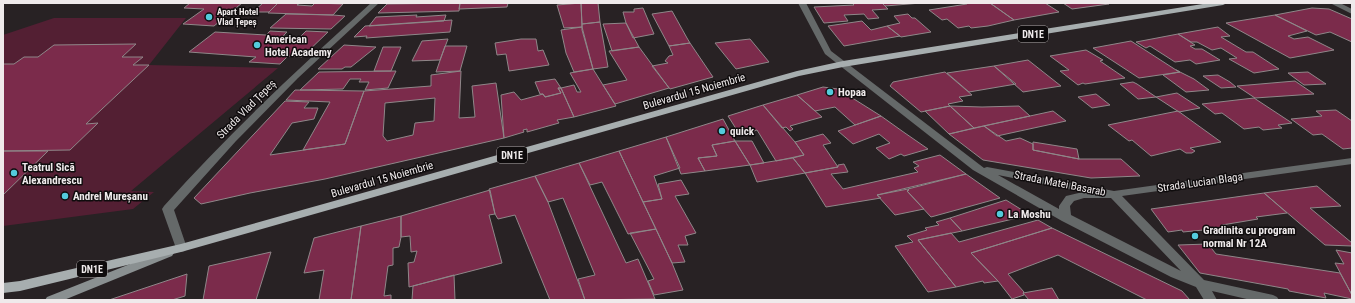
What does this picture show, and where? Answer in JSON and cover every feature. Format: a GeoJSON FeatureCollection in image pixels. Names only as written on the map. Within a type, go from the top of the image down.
{"type":"FeatureCollection","features":[{"type":"Feature","properties":{"kind":"main road","name":"Bulevardul 15 Noiembrie"},"geometry":{"type":"LineString","coordinates":[[181,248],[797,74],[843,64],[1223,3]]}},
{"type":"Feature","properties":{"kind":"main road","name":"DN1E"},"geometry":{"type":"LineString","coordinates":[[3,288],[20,286],[181,248]]}},
{"type":"Feature","properties":{"kind":"street","name":"Strada Vlad Țepeș"},"geometry":{"type":"LineString","coordinates":[[181,248],[168,209],[232,139],[295,76],[375,3]]}},
{"type":"Feature","properties":{"kind":"street","name":"Strada Matei Basarab"},"geometry":{"type":"LineString","coordinates":[[802,3],[828,52],[866,80],[977,168],[1066,218],[1175,274],[1200,284],[1273,300]]}},
{"type":"Feature","properties":{"kind":"street"},"geometry":{"type":"LineString","coordinates":[[1334,3],[1352,12]]}},
{"type":"Feature","properties":{"kind":"street","name":"Strada Lucian Blaga"},"geometry":{"type":"LineString","coordinates":[[1066,218],[1064,206],[1070,198],[1084,195],[1114,194],[1352,161]]}},
{"type":"Feature","properties":{"kind":"street","name":"Strada Matei Basarab"},"geometry":{"type":"LineString","coordinates":[[977,168],[1114,194],[1200,284]]}},
{"type":"Feature","properties":{"kind":"street"},"geometry":{"type":"LineString","coordinates":[[50,300],[181,248]]}},
{"type":"Feature","properties":{"kind":"street"},"geometry":{"type":"LineString","coordinates":[[1200,284],[1211,300]]}},
{"type":"Feature","properties":{"kind":"shaded area"},"geometry":{"type":"Polygon","coordinates":[[[54,18],[186,18],[149,65],[278,68],[131,191],[154,192],[133,209],[3,226],[3,35],[54,18]]]}},
{"type":"Feature","properties":{"kind":"building","name":"Apart Hotel Vlad Țepeș"},"geometry":{"type":"Polygon","coordinates":[[[190,3],[242,3],[214,26],[183,24],[204,9],[184,8],[190,3]]]}},
{"type":"Feature","properties":{"kind":"building"},"geometry":{"type":"Polygon","coordinates":[[[263,3],[278,3],[269,12],[253,12],[263,3]]]}},
{"type":"Feature","properties":{"kind":"building"},"geometry":{"type":"Polygon","coordinates":[[[278,3],[300,3],[297,5],[312,6],[315,3],[343,4],[333,15],[268,13],[278,3]]]}},
{"type":"Feature","properties":{"kind":"building"},"geometry":{"type":"Polygon","coordinates":[[[460,3],[508,3],[507,7],[459,9],[460,3]]]}},
{"type":"Feature","properties":{"kind":"building"},"geometry":{"type":"Polygon","coordinates":[[[460,3],[459,11],[378,13],[387,4],[460,3]]]}},
{"type":"Feature","properties":{"kind":"building"},"geometry":{"type":"Polygon","coordinates":[[[581,3],[598,3],[600,22],[582,24],[581,3]]]}},
{"type":"Feature","properties":{"kind":"building"},"geometry":{"type":"Polygon","coordinates":[[[581,3],[582,27],[564,28],[557,5],[581,3]]]}},
{"type":"Feature","properties":{"kind":"building"},"geometry":{"type":"Polygon","coordinates":[[[852,3],[882,3],[888,9],[872,10],[879,18],[868,19],[864,14],[844,15],[848,21],[824,23],[814,7],[854,5],[852,3]]]}},
{"type":"Feature","properties":{"kind":"building"},"geometry":{"type":"Polygon","coordinates":[[[882,3],[921,3],[885,6],[882,3]]]}},
{"type":"Feature","properties":{"kind":"building"},"geometry":{"type":"Polygon","coordinates":[[[966,3],[990,3],[1014,20],[988,26],[971,28],[969,26],[958,28],[947,19],[942,20],[929,10],[967,4],[966,3]]]}},
{"type":"Feature","properties":{"kind":"building"},"geometry":{"type":"Polygon","coordinates":[[[990,3],[1045,3],[1059,12],[1014,20],[990,3]]]}},
{"type":"Feature","properties":{"kind":"building"},"geometry":{"type":"Polygon","coordinates":[[[1063,3],[1107,3],[1109,4],[1072,9],[1063,3]]]}},
{"type":"Feature","properties":{"kind":"building"},"geometry":{"type":"Polygon","coordinates":[[[643,8],[654,34],[633,38],[623,12],[634,12],[634,9],[643,8]]]}},
{"type":"Feature","properties":{"kind":"building"},"geometry":{"type":"Polygon","coordinates":[[[1312,8],[1329,9],[1352,19],[1352,42],[1330,32],[1316,35],[1275,15],[1312,8]]]}},
{"type":"Feature","properties":{"kind":"building"},"geometry":{"type":"Polygon","coordinates":[[[672,11],[690,43],[669,46],[652,14],[672,11]]]}},
{"type":"Feature","properties":{"kind":"building"},"geometry":{"type":"Polygon","coordinates":[[[286,14],[345,16],[331,29],[270,28],[286,14]]]}},
{"type":"Feature","properties":{"kind":"building"},"geometry":{"type":"Polygon","coordinates":[[[908,14],[931,32],[901,37],[887,26],[900,23],[894,16],[908,14]]]}},
{"type":"Feature","properties":{"kind":"building"},"geometry":{"type":"Polygon","coordinates":[[[417,15],[416,17],[446,15],[444,21],[369,26],[376,17],[417,15]]]}},
{"type":"Feature","properties":{"kind":"building"},"geometry":{"type":"Polygon","coordinates":[[[1275,15],[1307,31],[1288,36],[1294,39],[1308,37],[1334,50],[1290,58],[1226,23],[1275,15]]]}},
{"type":"Feature","properties":{"kind":"building"},"geometry":{"type":"Polygon","coordinates":[[[452,20],[450,32],[366,38],[367,36],[354,37],[365,26],[452,20]]]}},
{"type":"Feature","properties":{"kind":"building"},"geometry":{"type":"Polygon","coordinates":[[[862,21],[871,30],[887,26],[900,36],[844,46],[828,26],[862,21]]]}},
{"type":"Feature","properties":{"kind":"building"},"geometry":{"type":"Polygon","coordinates":[[[600,22],[608,67],[593,69],[582,30],[582,24],[600,22]]]}},
{"type":"Feature","properties":{"kind":"building"},"geometry":{"type":"Polygon","coordinates":[[[626,23],[639,47],[612,51],[603,24],[626,23]]]}},
{"type":"Feature","properties":{"kind":"building"},"geometry":{"type":"Polygon","coordinates":[[[582,27],[593,69],[574,72],[566,53],[561,30],[582,27]]]}},
{"type":"Feature","properties":{"kind":"building"},"geometry":{"type":"Polygon","coordinates":[[[1218,27],[1230,36],[1221,37],[1246,52],[1253,52],[1279,69],[1254,73],[1229,59],[1237,58],[1221,48],[1212,50],[1197,42],[1191,42],[1178,34],[1218,27]]]}},
{"type":"Feature","properties":{"kind":"building","name":"American Hotel Academy"},"geometry":{"type":"Polygon","coordinates":[[[270,31],[287,32],[283,36],[300,37],[306,31],[328,32],[302,57],[288,56],[280,64],[249,62],[256,57],[189,52],[215,32],[266,35],[270,31]]]}},
{"type":"Feature","properties":{"kind":"building"},"geometry":{"type":"Polygon","coordinates":[[[1178,34],[1195,45],[1190,46],[1195,49],[1202,49],[1220,60],[1196,64],[1190,60],[1175,62],[1150,46],[1146,48],[1136,42],[1178,34]]]}},
{"type":"Feature","properties":{"kind":"building"},"geometry":{"type":"Polygon","coordinates":[[[448,39],[440,60],[412,61],[422,41],[448,39]]]}},
{"type":"Feature","properties":{"kind":"building"},"geometry":{"type":"Polygon","coordinates":[[[521,39],[536,39],[538,51],[543,50],[549,65],[509,71],[506,54],[497,55],[495,43],[521,39]]]}},
{"type":"Feature","properties":{"kind":"building"},"geometry":{"type":"Polygon","coordinates":[[[750,39],[769,62],[736,69],[715,43],[750,39]]]}},
{"type":"Feature","properties":{"kind":"building"},"geometry":{"type":"Polygon","coordinates":[[[1131,41],[1180,72],[1139,78],[1093,48],[1131,41]]]}},
{"type":"Feature","properties":{"kind":"building"},"geometry":{"type":"Polygon","coordinates":[[[690,43],[713,77],[670,89],[652,66],[668,63],[665,61],[669,56],[673,55],[669,46],[690,43]]]}},
{"type":"Feature","properties":{"kind":"building"},"geometry":{"type":"Polygon","coordinates":[[[136,44],[122,57],[143,57],[133,65],[149,65],[86,124],[98,123],[70,150],[3,151],[3,64],[14,64],[24,57],[38,57],[54,45],[136,44]]]}},
{"type":"Feature","properties":{"kind":"building"},"geometry":{"type":"Polygon","coordinates":[[[344,45],[376,47],[351,67],[345,67],[342,69],[318,69],[344,45]]]}},
{"type":"Feature","properties":{"kind":"building"},"geometry":{"type":"Polygon","coordinates":[[[445,46],[467,46],[460,71],[436,72],[445,46]]]}},
{"type":"Feature","properties":{"kind":"building"},"geometry":{"type":"Polygon","coordinates":[[[383,47],[401,47],[391,71],[374,71],[383,47]]]}},
{"type":"Feature","properties":{"kind":"building"},"geometry":{"type":"Polygon","coordinates":[[[639,47],[669,88],[615,104],[603,85],[627,80],[609,51],[639,47]]]}},
{"type":"Feature","properties":{"kind":"building"},"geometry":{"type":"Polygon","coordinates":[[[1086,50],[1103,60],[1100,61],[1125,78],[1085,84],[1083,83],[1078,85],[1060,71],[1069,70],[1050,56],[1086,50]]]}},
{"type":"Feature","properties":{"kind":"building"},"geometry":{"type":"Polygon","coordinates":[[[1028,60],[1061,86],[1023,92],[994,66],[1028,60]]]}},
{"type":"Feature","properties":{"kind":"building"},"geometry":{"type":"Polygon","coordinates":[[[994,66],[1016,84],[969,92],[947,73],[994,66]]]}},
{"type":"Feature","properties":{"kind":"building"},"geometry":{"type":"Polygon","coordinates":[[[593,69],[616,106],[574,117],[561,88],[574,85],[577,92],[581,92],[570,73],[593,69]]]}},
{"type":"Feature","properties":{"kind":"building"},"geometry":{"type":"Polygon","coordinates":[[[396,71],[388,88],[365,90],[369,82],[359,82],[361,79],[350,79],[343,89],[300,90],[319,72],[396,71]]]}},
{"type":"Feature","properties":{"kind":"building"},"geometry":{"type":"Polygon","coordinates":[[[461,71],[459,118],[475,117],[472,86],[496,83],[504,138],[325,179],[201,204],[194,198],[285,101],[309,102],[304,108],[318,108],[314,119],[292,123],[270,155],[345,144],[364,91],[431,86],[431,75],[461,71]],[[435,98],[385,103],[383,136],[387,141],[413,135],[415,123],[434,121],[435,98]]]}},
{"type":"Feature","properties":{"kind":"building"},"geometry":{"type":"Polygon","coordinates":[[[945,72],[972,95],[959,97],[963,101],[948,104],[950,106],[921,112],[890,86],[893,82],[945,72]]]}},
{"type":"Feature","properties":{"kind":"building"},"geometry":{"type":"Polygon","coordinates":[[[1180,72],[1194,79],[1209,90],[1186,92],[1163,75],[1180,72]]]}},
{"type":"Feature","properties":{"kind":"building"},"geometry":{"type":"Polygon","coordinates":[[[1308,72],[1326,84],[1304,85],[1288,73],[1308,72]]]}},
{"type":"Feature","properties":{"kind":"building"},"geometry":{"type":"Polygon","coordinates":[[[1218,75],[1236,87],[1221,88],[1203,76],[1218,75]]]}},
{"type":"Feature","properties":{"kind":"building"},"geometry":{"type":"Polygon","coordinates":[[[555,79],[561,88],[558,88],[561,93],[545,97],[543,94],[540,94],[535,82],[555,79]]]}},
{"type":"Feature","properties":{"kind":"building"},"geometry":{"type":"Polygon","coordinates":[[[1295,81],[1314,94],[1255,98],[1237,86],[1295,81]]]}},
{"type":"Feature","properties":{"kind":"building"},"geometry":{"type":"Polygon","coordinates":[[[1133,82],[1156,97],[1138,99],[1120,84],[1133,82]]]}},
{"type":"Feature","properties":{"kind":"building"},"geometry":{"type":"Polygon","coordinates":[[[823,87],[838,89],[881,116],[855,125],[835,107],[815,111],[797,95],[823,87]]]}},
{"type":"Feature","properties":{"kind":"building"},"geometry":{"type":"Polygon","coordinates":[[[558,88],[561,88],[574,117],[557,120],[559,123],[527,132],[527,129],[523,130],[524,132],[504,138],[501,95],[514,92],[521,100],[543,94],[545,97],[561,93],[558,88]]]}},
{"type":"Feature","properties":{"kind":"building"},"geometry":{"type":"Polygon","coordinates":[[[295,90],[364,91],[345,144],[303,150],[330,102],[286,100],[295,90]]]}},
{"type":"Feature","properties":{"kind":"building"},"geometry":{"type":"Polygon","coordinates":[[[1177,93],[1200,108],[1179,112],[1156,97],[1177,93]]]}},
{"type":"Feature","properties":{"kind":"building"},"geometry":{"type":"Polygon","coordinates":[[[1096,94],[1110,105],[1092,108],[1078,97],[1096,94]]]}},
{"type":"Feature","properties":{"kind":"building"},"geometry":{"type":"Polygon","coordinates":[[[797,95],[822,117],[790,126],[793,129],[790,131],[786,127],[782,128],[763,105],[797,95]]]}},
{"type":"Feature","properties":{"kind":"building"},"geometry":{"type":"Polygon","coordinates":[[[1254,98],[1292,123],[1278,125],[1282,128],[1263,130],[1259,127],[1244,129],[1222,113],[1215,114],[1202,104],[1254,98]]]}},
{"type":"Feature","properties":{"kind":"building"},"geometry":{"type":"Polygon","coordinates":[[[763,105],[795,142],[804,155],[776,161],[757,130],[740,135],[728,116],[763,105]]]}},
{"type":"Feature","properties":{"kind":"building"},"geometry":{"type":"Polygon","coordinates":[[[950,106],[974,128],[949,134],[925,111],[950,106]]]}},
{"type":"Feature","properties":{"kind":"building"},"geometry":{"type":"Polygon","coordinates":[[[950,106],[1019,106],[1030,116],[974,128],[950,106]]]}},
{"type":"Feature","properties":{"kind":"building"},"geometry":{"type":"Polygon","coordinates":[[[1336,110],[1352,121],[1352,148],[1343,149],[1322,134],[1313,135],[1291,119],[1322,116],[1316,111],[1336,110]]]}},
{"type":"Feature","properties":{"kind":"building"},"geometry":{"type":"Polygon","coordinates":[[[1053,111],[1066,121],[997,136],[984,126],[1053,111]]]}},
{"type":"Feature","properties":{"kind":"building"},"geometry":{"type":"Polygon","coordinates":[[[1178,111],[1221,142],[1190,148],[1195,151],[1192,153],[1186,153],[1180,149],[1151,156],[1132,140],[1129,141],[1108,125],[1178,111]]]}},
{"type":"Feature","properties":{"kind":"building"},"geometry":{"type":"Polygon","coordinates":[[[881,116],[928,149],[904,156],[901,154],[889,159],[876,148],[890,143],[879,134],[853,144],[838,131],[881,116]]]}},
{"type":"Feature","properties":{"kind":"building"},"geometry":{"type":"Polygon","coordinates":[[[723,119],[735,141],[712,145],[717,156],[698,158],[705,171],[681,174],[666,137],[723,119]]]}},
{"type":"Feature","properties":{"kind":"building"},"geometry":{"type":"Polygon","coordinates":[[[984,126],[1006,141],[1020,138],[1033,144],[1033,150],[1079,159],[1121,159],[1140,176],[1091,178],[983,160],[949,134],[984,126]]]}},
{"type":"Feature","properties":{"kind":"building"},"geometry":{"type":"Polygon","coordinates":[[[823,134],[831,143],[823,145],[838,167],[805,173],[793,158],[804,155],[795,142],[823,134]]]}},
{"type":"Feature","properties":{"kind":"building"},"geometry":{"type":"Polygon","coordinates":[[[666,137],[680,168],[654,176],[662,199],[643,202],[619,151],[666,137]]]}},
{"type":"Feature","properties":{"kind":"building"},"geometry":{"type":"Polygon","coordinates":[[[735,141],[752,141],[764,163],[750,165],[735,141]]]}},
{"type":"Feature","properties":{"kind":"building"},"geometry":{"type":"Polygon","coordinates":[[[735,141],[750,165],[705,171],[698,158],[717,156],[712,145],[735,141]]]}},
{"type":"Feature","properties":{"kind":"building"},"geometry":{"type":"Polygon","coordinates":[[[1033,142],[1077,149],[1079,159],[1033,150],[1033,142]]]}},
{"type":"Feature","properties":{"kind":"building","name":"Teatrul Sică Alexandrescu"},"geometry":{"type":"Polygon","coordinates":[[[3,151],[48,151],[3,195],[3,151]]]}},
{"type":"Feature","properties":{"kind":"building"},"geometry":{"type":"Polygon","coordinates":[[[619,151],[656,229],[628,234],[602,182],[590,185],[579,163],[619,151]]]}},
{"type":"Feature","properties":{"kind":"building"},"geometry":{"type":"Polygon","coordinates":[[[940,155],[966,174],[877,195],[881,198],[826,207],[805,173],[838,167],[838,165],[844,164],[848,172],[831,174],[843,189],[918,172],[914,168],[919,166],[913,162],[940,155]]]}},
{"type":"Feature","properties":{"kind":"building"},"geometry":{"type":"Polygon","coordinates":[[[793,158],[805,173],[757,182],[750,165],[793,158]]]}},
{"type":"Feature","properties":{"kind":"building"},"geometry":{"type":"Polygon","coordinates":[[[579,163],[626,263],[638,259],[655,299],[585,300],[578,279],[595,275],[563,198],[548,202],[535,176],[579,163]]]}},
{"type":"Feature","properties":{"kind":"building"},"geometry":{"type":"Polygon","coordinates":[[[966,174],[1000,198],[931,217],[907,191],[909,190],[908,189],[966,174]]]}},
{"type":"Feature","properties":{"kind":"building"},"geometry":{"type":"Polygon","coordinates":[[[535,176],[548,202],[585,300],[550,300],[515,215],[498,219],[495,214],[489,189],[535,176]]]}},
{"type":"Feature","properties":{"kind":"building"},"geometry":{"type":"Polygon","coordinates":[[[681,180],[689,194],[675,196],[696,233],[685,236],[688,245],[678,245],[685,262],[672,263],[643,202],[662,199],[658,184],[681,180]]]}},
{"type":"Feature","properties":{"kind":"building"},"geometry":{"type":"Polygon","coordinates":[[[1317,186],[1341,206],[1310,208],[1352,243],[1352,246],[1325,245],[1264,193],[1317,186]]]}},
{"type":"Feature","properties":{"kind":"building"},"geometry":{"type":"Polygon","coordinates":[[[490,190],[495,214],[489,215],[502,263],[409,287],[408,263],[414,262],[417,251],[411,252],[410,236],[401,237],[401,216],[490,190]]]}},
{"type":"Feature","properties":{"kind":"building"},"geometry":{"type":"Polygon","coordinates":[[[909,190],[907,191],[924,209],[895,215],[877,195],[909,190]]]}},
{"type":"Feature","properties":{"kind":"building"},"geometry":{"type":"Polygon","coordinates":[[[1264,193],[1287,213],[1256,217],[1258,219],[1222,225],[1224,228],[1168,232],[1151,209],[1264,193]]]}},
{"type":"Feature","properties":{"kind":"building"},"geometry":{"type":"Polygon","coordinates":[[[1006,200],[1030,215],[962,231],[950,218],[1006,200]]]}},
{"type":"Feature","properties":{"kind":"building"},"geometry":{"type":"Polygon","coordinates":[[[401,216],[401,237],[399,247],[393,248],[393,265],[388,266],[384,296],[391,295],[391,300],[351,300],[361,226],[401,216]]]}},
{"type":"Feature","properties":{"kind":"building"},"geometry":{"type":"Polygon","coordinates":[[[950,218],[962,231],[918,240],[956,287],[928,292],[895,246],[913,242],[907,236],[927,230],[925,228],[939,225],[936,222],[950,218]]]}},
{"type":"Feature","properties":{"kind":"building"},"geometry":{"type":"Polygon","coordinates":[[[1038,220],[1052,228],[971,253],[998,281],[984,283],[983,281],[956,287],[918,240],[951,233],[959,242],[1038,220]]]}},
{"type":"Feature","properties":{"kind":"building"},"geometry":{"type":"Polygon","coordinates":[[[361,226],[351,300],[319,300],[324,270],[304,273],[314,238],[361,226]]]}},
{"type":"Feature","properties":{"kind":"building"},"geometry":{"type":"Polygon","coordinates":[[[1052,228],[1182,291],[1190,300],[1147,300],[1058,255],[1008,274],[1024,292],[1024,295],[1012,299],[998,281],[971,253],[1052,228]]]}},
{"type":"Feature","properties":{"kind":"building"},"geometry":{"type":"Polygon","coordinates":[[[656,229],[683,290],[654,295],[648,281],[654,279],[630,233],[656,229]]]}},
{"type":"Feature","properties":{"kind":"building"},"geometry":{"type":"Polygon","coordinates":[[[1208,244],[1216,254],[1340,273],[1352,295],[1352,299],[1324,293],[1326,298],[1289,291],[1288,289],[1200,273],[1178,245],[1208,244]]]}},
{"type":"Feature","properties":{"kind":"building"},"geometry":{"type":"Polygon","coordinates":[[[1336,250],[1352,253],[1352,295],[1335,263],[1344,264],[1336,250]]]}},
{"type":"Feature","properties":{"kind":"building"},"geometry":{"type":"Polygon","coordinates":[[[271,252],[256,300],[203,300],[209,266],[271,252]]]}},
{"type":"Feature","properties":{"kind":"building"},"geometry":{"type":"Polygon","coordinates":[[[187,274],[185,296],[172,300],[109,300],[187,274]]]}},
{"type":"Feature","properties":{"kind":"building"},"geometry":{"type":"Polygon","coordinates":[[[454,275],[455,300],[412,300],[413,286],[454,275]]]}},
{"type":"Feature","properties":{"kind":"building"},"geometry":{"type":"Polygon","coordinates":[[[1052,288],[1059,300],[1029,300],[1023,293],[1052,288]]]}},
{"type":"Feature","properties":{"kind":"place","name":"Apart Hotel Vlad Țepeș"},"geometry":{"type":"Point","coordinates":[209,17]}},
{"type":"Feature","properties":{"kind":"place","name":"American Hotel Academy"},"geometry":{"type":"Point","coordinates":[257,45]}},
{"type":"Feature","properties":{"kind":"place","name":"Hopaa"},"geometry":{"type":"Point","coordinates":[830,92]}},
{"type":"Feature","properties":{"kind":"place","name":"quick"},"geometry":{"type":"Point","coordinates":[722,131]}},
{"type":"Feature","properties":{"kind":"place","name":"Teatrul Sică Alexandrescu"},"geometry":{"type":"Point","coordinates":[14,173]}},
{"type":"Feature","properties":{"kind":"place","name":"Andrei Mureșanu"},"geometry":{"type":"Point","coordinates":[65,196]}},
{"type":"Feature","properties":{"kind":"place","name":"La Moshu"},"geometry":{"type":"Point","coordinates":[1000,214]}},
{"type":"Feature","properties":{"kind":"place","name":"Gradinita cu program normal Nr 12A"},"geometry":{"type":"Point","coordinates":[1195,236]}}]}
